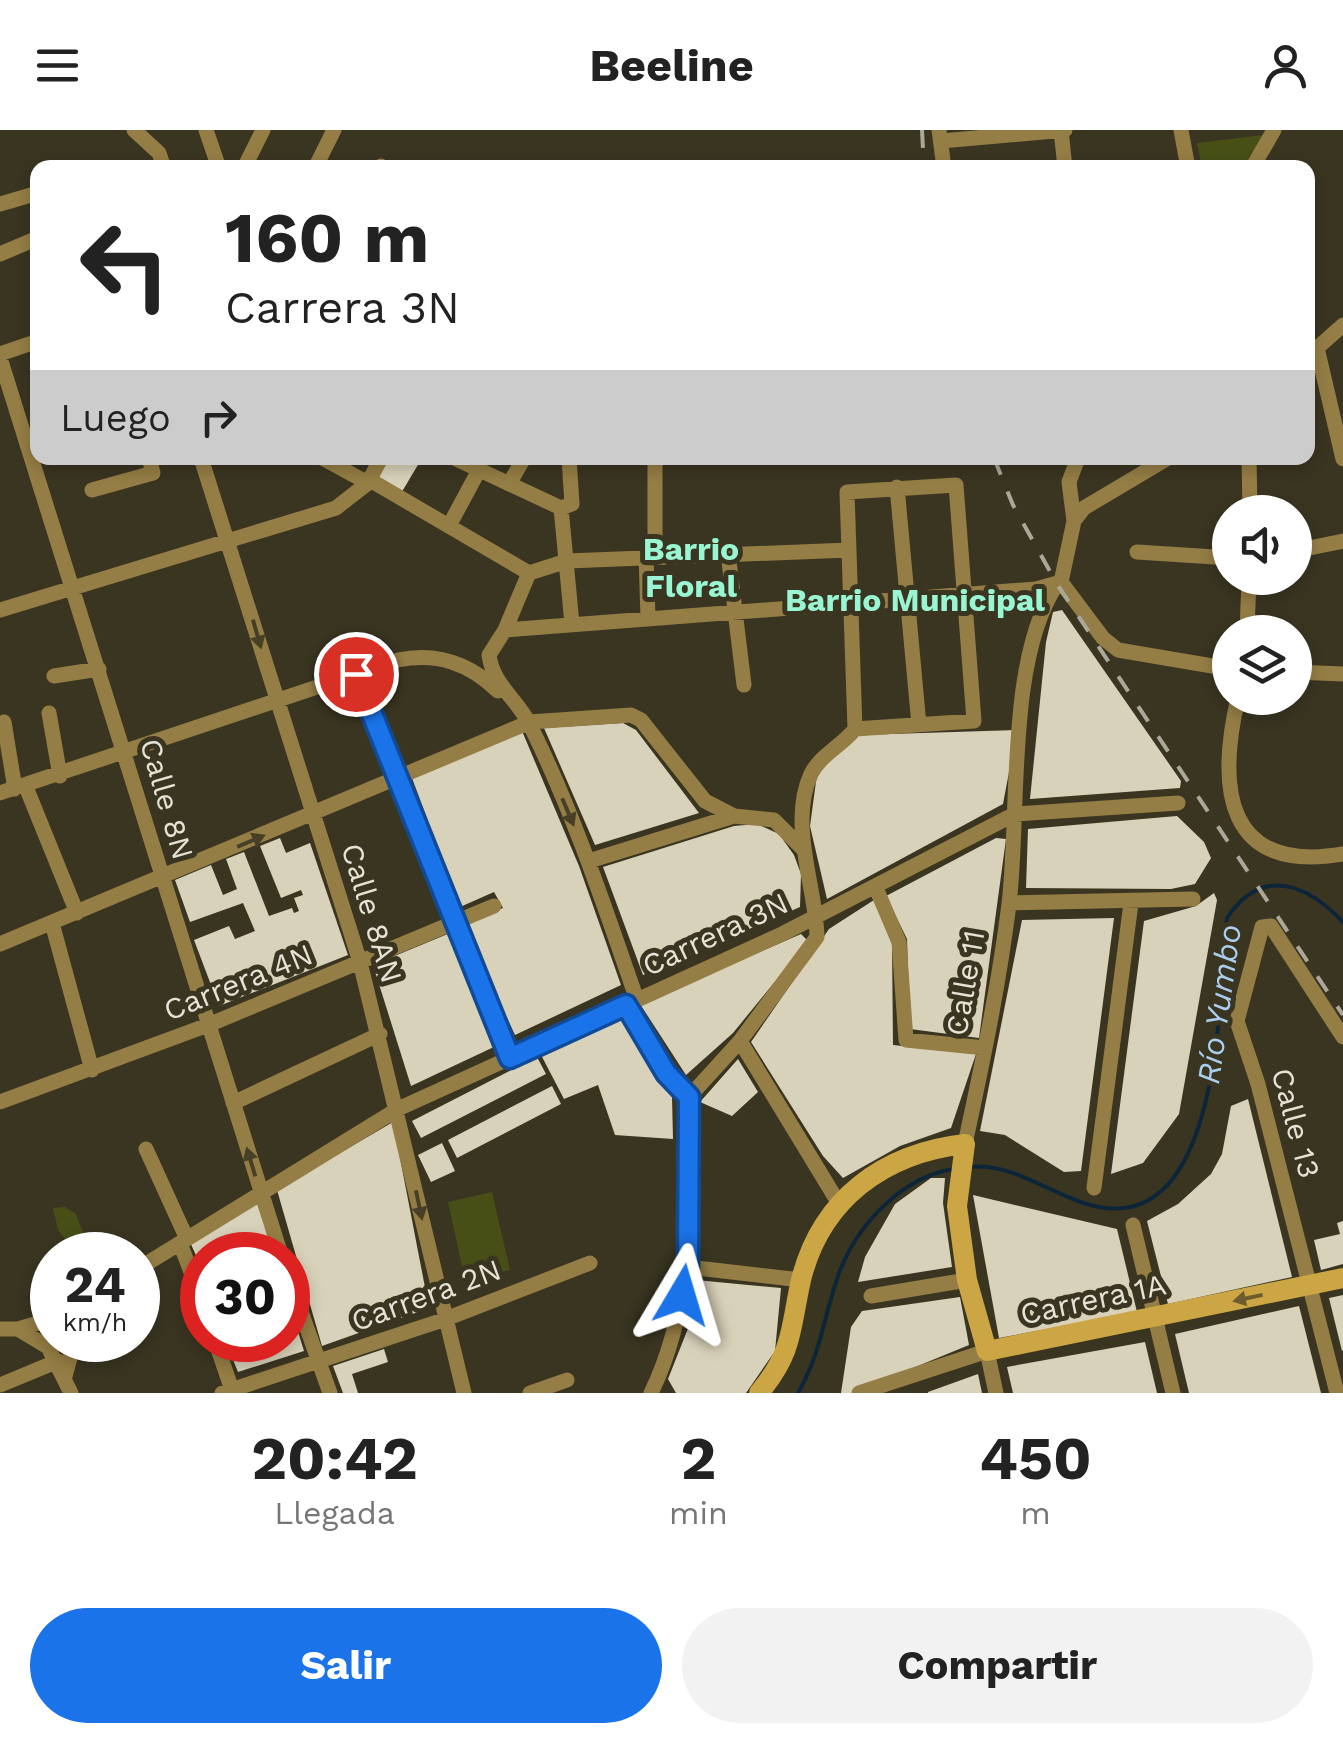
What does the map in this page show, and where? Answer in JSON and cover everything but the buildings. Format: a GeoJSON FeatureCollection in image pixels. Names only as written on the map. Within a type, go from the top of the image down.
{"type":"FeatureCollection","features":[{"type":"Feature","properties":{"kind":"street"},"geometry":{"type":"LineString","coordinates":[[134,130],[161,160]]}},
{"type":"Feature","properties":{"kind":"street"},"geometry":{"type":"LineString","coordinates":[[248,160],[262,130]]}},
{"type":"Feature","properties":{"kind":"street"},"geometry":{"type":"LineString","coordinates":[[319,160],[334,130]]}},
{"type":"Feature","properties":{"kind":"street"},"geometry":{"type":"LineString","coordinates":[[940,136],[1062,130],[1064,160]]}},
{"type":"Feature","properties":{"kind":"street"},"geometry":{"type":"LineString","coordinates":[[1181,130],[1187,160]]}},
{"type":"Feature","properties":{"kind":"street"},"geometry":{"type":"LineString","coordinates":[[1257,160],[1274,130]]}},
{"type":"Feature","properties":{"kind":"street"},"geometry":{"type":"LineString","coordinates":[[205,131],[216,160]]}},
{"type":"Feature","properties":{"kind":"street"},"geometry":{"type":"LineString","coordinates":[[0,204],[30,195]]}},
{"type":"Feature","properties":{"kind":"street"},"geometry":{"type":"LineString","coordinates":[[0,254],[30,241]]}},
{"type":"Feature","properties":{"kind":"street"},"geometry":{"type":"LineString","coordinates":[[1315,349],[1343,325]]}},
{"type":"Feature","properties":{"kind":"street"},"geometry":{"type":"LineString","coordinates":[[0,356],[30,344]]}},
{"type":"Feature","properties":{"kind":"street","name":"Calle 8N"},"geometry":{"type":"LineString","coordinates":[[0,356],[30,450]]}},
{"type":"Feature","properties":{"kind":"street"},"geometry":{"type":"LineString","coordinates":[[1315,362],[1343,459]]}},
{"type":"Feature","properties":{"kind":"street","name":"Calle 8N"},"geometry":{"type":"LineString","coordinates":[[35,465],[273,1232]]}},
{"type":"Feature","properties":{"kind":"street"},"geometry":{"type":"LineString","coordinates":[[92,490],[151,465]]}},
{"type":"Feature","properties":{"kind":"street","name":"Calle 8AN"},"geometry":{"type":"LineString","coordinates":[[203,465],[230,541],[360,962],[398,1109],[443,1320],[464,1393]]}},
{"type":"Feature","properties":{"kind":"street"},"geometry":{"type":"LineString","coordinates":[[336,465],[450,524],[528,574]]}},
{"type":"Feature","properties":{"kind":"street"},"geometry":{"type":"LineString","coordinates":[[0,610],[336,508],[369,482],[378,465]]}},
{"type":"Feature","properties":{"kind":"street"},"geometry":{"type":"LineString","coordinates":[[469,465],[561,508],[572,504],[569,465]]}},
{"type":"Feature","properties":{"kind":"street"},"geometry":{"type":"LineString","coordinates":[[509,484],[520,465]]}},
{"type":"Feature","properties":{"kind":"street"},"geometry":{"type":"LineString","coordinates":[[648,618],[655,465]]}},
{"type":"Feature","properties":{"kind":"street","name":"Calle 11"},"geometry":{"type":"LineString","coordinates":[[996,1393],[967,1280],[958,1194],[1009,903],[1015,769],[1033,641],[1038,612],[1059,583],[1074,521],[1068,482],[1075,465]]}},
{"type":"Feature","properties":{"kind":"street"},"geometry":{"type":"LineString","coordinates":[[1074,521],[1084,508],[1156,465]]}},
{"type":"Feature","properties":{"kind":"street"},"geometry":{"type":"LineString","coordinates":[[1249,465],[1250,495]]}},
{"type":"Feature","properties":{"kind":"street"},"geometry":{"type":"LineString","coordinates":[[450,524],[479,470]]}},
{"type":"Feature","properties":{"kind":"street"},"geometry":{"type":"LineString","coordinates":[[658,1389],[688,1266],[689,1097],[740,1042],[817,938],[802,848],[812,772],[855,729],[974,721],[961,595],[956,485],[847,492],[844,550],[855,729]]}},
{"type":"Feature","properties":{"kind":"street"},"geometry":{"type":"LineString","coordinates":[[897,487],[920,725]]}},
{"type":"Feature","properties":{"kind":"street"},"geometry":{"type":"LineString","coordinates":[[561,508],[572,624]]}},
{"type":"Feature","properties":{"kind":"street"},"geometry":{"type":"LineString","coordinates":[[1312,547],[1343,541]]}},
{"type":"Feature","properties":{"kind":"street"},"geometry":{"type":"LineString","coordinates":[[689,1097],[666,1073],[632,1002],[589,861],[530,722],[494,676],[490,655],[528,574],[567,561],[844,550]]}},
{"type":"Feature","properties":{"kind":"street"},"geometry":{"type":"LineString","coordinates":[[1137,552],[1212,557]]}},
{"type":"Feature","properties":{"kind":"street"},"geometry":{"type":"LineString","coordinates":[[728,553],[744,684]]}},
{"type":"Feature","properties":{"kind":"street"},"geometry":{"type":"LineString","coordinates":[[501,635],[572,624],[1036,589],[1059,583],[1103,638],[1118,650],[1212,666]]}},
{"type":"Feature","properties":{"kind":"street"},"geometry":{"type":"LineString","coordinates":[[967,652],[986,651]]}},
{"type":"Feature","properties":{"kind":"street"},"geometry":{"type":"LineString","coordinates":[[14,790],[277,700],[426,654],[460,664],[488,681],[530,722]]}},
{"type":"Feature","properties":{"kind":"street"},"geometry":{"type":"LineString","coordinates":[[54,676],[100,669]]}},
{"type":"Feature","properties":{"kind":"street"},"geometry":{"type":"LineString","coordinates":[[1312,673],[1343,674]]}},
{"type":"Feature","properties":{"kind":"street"},"geometry":{"type":"LineString","coordinates":[[356,674],[510,1058]]}},
{"type":"Feature","properties":{"kind":"street"},"geometry":{"type":"LineString","coordinates":[[49,713],[60,776]]}},
{"type":"Feature","properties":{"kind":"street"},"geometry":{"type":"LineString","coordinates":[[0,944],[530,722],[630,715],[641,720],[705,801],[734,816],[774,820],[802,848]]}},
{"type":"Feature","properties":{"kind":"street"},"geometry":{"type":"LineString","coordinates":[[1235,715],[1228,757],[1229,784],[1234,811],[1245,833],[1261,848],[1280,854],[1341,857]]}},
{"type":"Feature","properties":{"kind":"street"},"geometry":{"type":"LineString","coordinates":[[4,722],[14,790],[77,912]]}},
{"type":"Feature","properties":{"kind":"street","name":"Carrera 3N"},"geometry":{"type":"LineString","coordinates":[[199,1232],[398,1109],[816,918],[1015,814],[1178,803]]}},
{"type":"Feature","properties":{"kind":"street"},"geometry":{"type":"LineString","coordinates":[[589,861],[734,816]]}},
{"type":"Feature","properties":{"kind":"street"},"geometry":{"type":"LineString","coordinates":[[876,888],[899,942],[906,1040],[985,1048]]}},
{"type":"Feature","properties":{"kind":"street"},"geometry":{"type":"LineString","coordinates":[[1009,903],[1193,899]]}},
{"type":"Feature","properties":{"kind":"street"},"geometry":{"type":"LineString","coordinates":[[1094,1188],[1130,903]]}},
{"type":"Feature","properties":{"kind":"street","name":"Carrera 4N"},"geometry":{"type":"LineString","coordinates":[[0,1102],[208,1025],[494,906]]}},
{"type":"Feature","properties":{"kind":"street"},"geometry":{"type":"LineString","coordinates":[[52,923],[92,1070]]}},
{"type":"Feature","properties":{"kind":"street","name":"Calle 13"},"geometry":{"type":"LineString","coordinates":[[1337,1393],[1237,1021],[1262,928],[1272,926],[1343,1037]]}},
{"type":"Feature","properties":{"kind":"street"},"geometry":{"type":"LineString","coordinates":[[233,1102],[380,1034]]}},
{"type":"Feature","properties":{"kind":"street"},"geometry":{"type":"LineString","coordinates":[[740,1042],[838,1202]]}},
{"type":"Feature","properties":{"kind":"street"},"geometry":{"type":"LineString","coordinates":[[760,1393],[775,1374],[794,1332],[801,1280],[825,1219],[838,1202],[867,1176],[900,1160],[936,1147],[965,1146]]}},
{"type":"Feature","properties":{"kind":"street"},"geometry":{"type":"LineString","coordinates":[[146,1149],[180,1232]]}},
{"type":"Feature","properties":{"kind":"street"},"geometry":{"type":"LineString","coordinates":[[1132,1224],[1173,1393]]}},
{"type":"Feature","properties":{"kind":"street","name":"Carrera 2N"},"geometry":{"type":"LineString","coordinates":[[229,1392],[443,1320],[590,1263]]}},
{"type":"Feature","properties":{"kind":"street"},"geometry":{"type":"LineString","coordinates":[[688,1266],[801,1280]]}},
{"type":"Feature","properties":{"kind":"street","name":"Carrera 1A"},"geometry":{"type":"LineString","coordinates":[[858,1393],[987,1352],[1343,1278]]}},
{"type":"Feature","properties":{"kind":"street"},"geometry":{"type":"LineString","coordinates":[[872,1296],[967,1280]]}},
{"type":"Feature","properties":{"kind":"street"},"geometry":{"type":"LineString","coordinates":[[0,1329],[30,1325]]}},
{"type":"Feature","properties":{"kind":"street"},"geometry":{"type":"LineString","coordinates":[[18,1329],[34,1336],[61,1368],[71,1393]]}},
{"type":"Feature","properties":{"kind":"street"},"geometry":{"type":"LineString","coordinates":[[310,1343],[330,1393]]}},
{"type":"Feature","properties":{"kind":"street"},"geometry":{"type":"LineString","coordinates":[[0,1386],[61,1368],[64,1362]]}},
{"type":"Feature","properties":{"kind":"street"},"geometry":{"type":"LineString","coordinates":[[221,1362],[229,1392]]}},
{"type":"Feature","properties":{"kind":"street"},"geometry":{"type":"LineString","coordinates":[[530,1393],[566,1380]]}},
{"type":"Feature","properties":{"kind":"green space"},"geometry":{"type":"Polygon","coordinates":[[[1263,135],[1247,160],[1201,160],[1197,143],[1263,135]]]}},
{"type":"Feature","properties":{"kind":"green space"},"geometry":{"type":"Polygon","coordinates":[[[492,1192],[510,1270],[465,1280],[448,1202],[492,1192]]]}},
{"type":"Feature","properties":{"kind":"green space"},"geometry":{"type":"Polygon","coordinates":[[[65,1207],[76,1214],[83,1232],[60,1232],[53,1208],[65,1207]]]}},
{"type":"Feature","properties":{"kind":"waterway","name":"Río Yumbo"},"geometry":{"type":"LineString","coordinates":[[969,1167],[1002,1170],[1099,1207],[1139,1204],[1170,1182],[1191,1146],[1206,1100],[1221,998],[1227,918],[1254,891],[1284,886],[1314,897],[1343,922]]}},
{"type":"Feature","properties":{"kind":"waterway","name":"Río Yumbo"},"geometry":{"type":"LineString","coordinates":[[798,1393],[813,1361],[841,1268],[860,1234],[901,1191],[936,1173],[954,1169]]}},
{"type":"Feature","properties":{"kind":"railway"},"geometry":{"type":"LineString","coordinates":[[922,130],[924,160]]}},
{"type":"Feature","properties":{"kind":"railway"},"geometry":{"type":"LineString","coordinates":[[997,465],[1013,505],[1057,584],[1343,1015]]}},
{"type":"Feature","properties":{"kind":"district","name":"Barrio Floral"},"geometry":{"type":"Point","coordinates":[691,568]}},
{"type":"Feature","properties":{"kind":"district","name":"Barrio Municipal"},"geometry":{"type":"Point","coordinates":[915,600]}},
{"type":"Feature","properties":{"kind":"route"},"geometry":{"type":"LineString","coordinates":[[356,674],[510,1058],[626,1005],[666,1073],[689,1097],[688,1266],[682,1295]]}}]}
